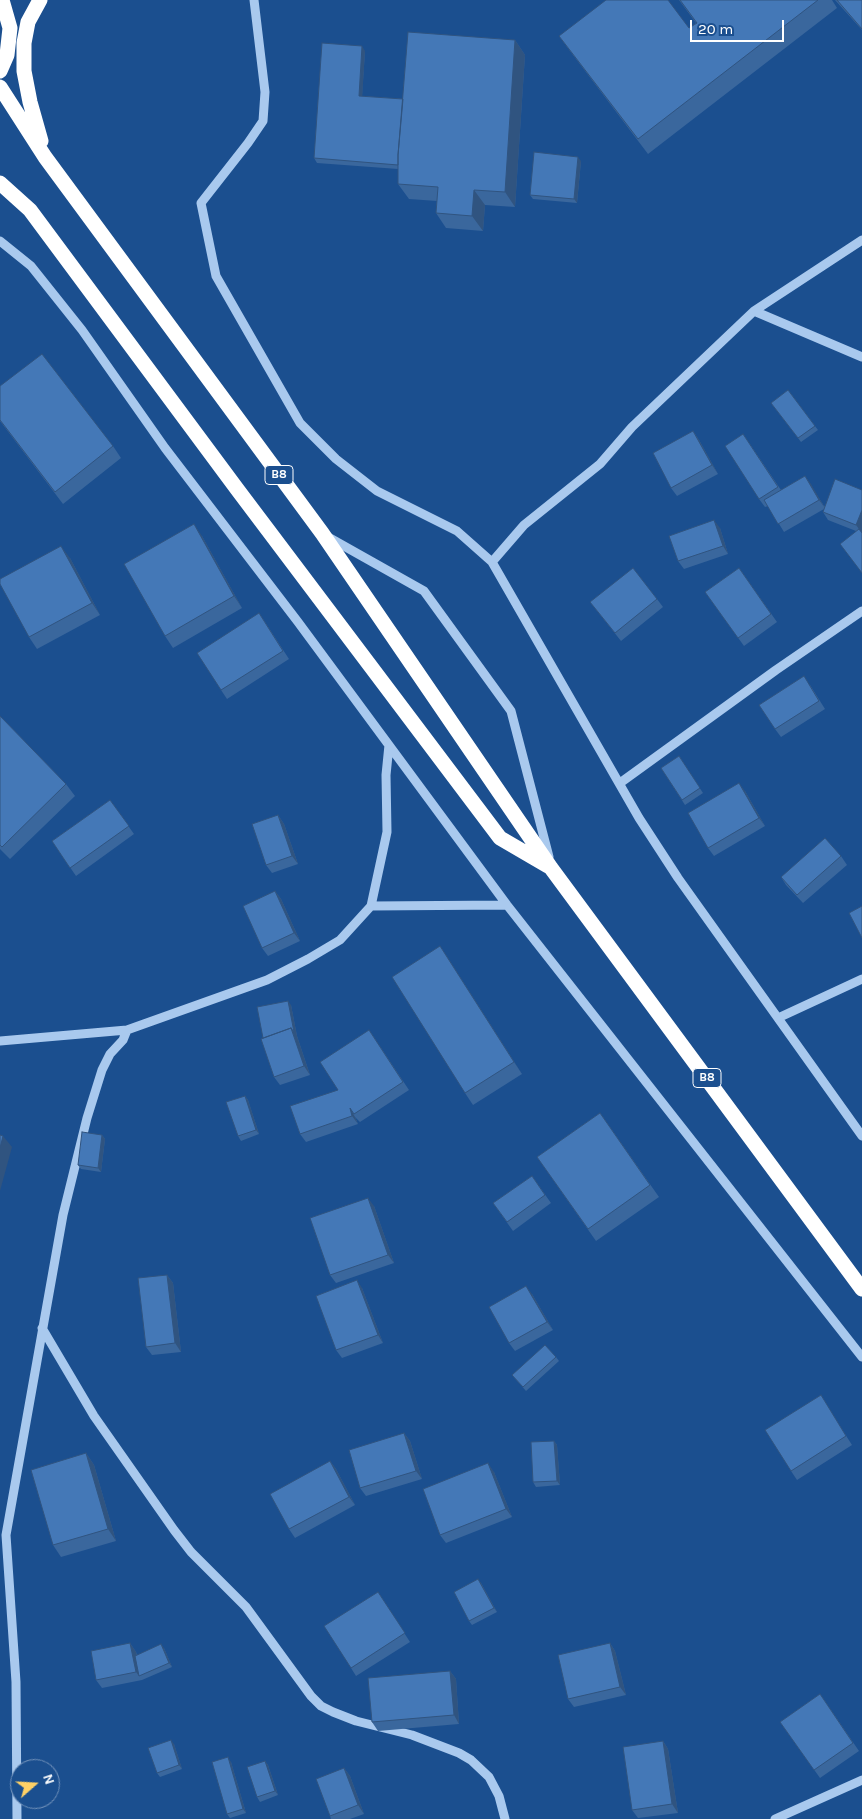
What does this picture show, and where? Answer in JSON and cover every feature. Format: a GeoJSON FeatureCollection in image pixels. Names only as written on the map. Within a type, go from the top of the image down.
{"type":"FeatureCollection","features":[{"type":"Feature","properties":{"kind":"highway"},"geometry":{"type":"LineString","coordinates":[[0,70],[7,55],[10,28],[2,0]]}},
{"type":"Feature","properties":{"kind":"highway"},"geometry":{"type":"LineString","coordinates":[[40,0],[28,22],[24,43],[24,71],[30,102],[45,157]]}},
{"type":"Feature","properties":{"kind":"highway","name":"B8"},"geometry":{"type":"LineString","coordinates":[[0,86],[45,157],[322,533],[551,868],[862,1289]]}},
{"type":"Feature","properties":{"kind":"highway","name":"B8"},"geometry":{"type":"LineString","coordinates":[[0,183],[30,210],[231,482],[500,838],[551,868]]}},
{"type":"Feature","properties":{"kind":"street"},"geometry":{"type":"LineString","coordinates":[[254,0],[265,92],[263,121],[201,202],[216,276],[300,423],[336,459],[377,491],[457,531],[472,542],[492,562],[640,818],[678,878],[862,1136]]}},
{"type":"Feature","properties":{"kind":"street"},"geometry":{"type":"LineString","coordinates":[[492,562],[524,525],[600,464],[632,427],[754,311],[862,240]]}},
{"type":"Feature","properties":{"kind":"street"},"geometry":{"type":"LineString","coordinates":[[0,241],[31,266],[82,330],[166,448],[298,622],[507,905],[862,1357]]}},
{"type":"Feature","properties":{"kind":"street"},"geometry":{"type":"LineString","coordinates":[[754,311],[862,357]]}},
{"type":"Feature","properties":{"kind":"street"},"geometry":{"type":"LineString","coordinates":[[322,533],[424,591],[511,711],[551,868]]}},
{"type":"Feature","properties":{"kind":"street"},"geometry":{"type":"LineString","coordinates":[[620,783],[776,670],[862,611]]}},
{"type":"Feature","properties":{"kind":"street"},"geometry":{"type":"LineString","coordinates":[[0,1041],[127,1030],[267,980],[340,940],[371,906],[387,832],[386,775],[389,745]]}},
{"type":"Feature","properties":{"kind":"street"},"geometry":{"type":"LineString","coordinates":[[371,906],[507,905]]}},
{"type":"Feature","properties":{"kind":"street"},"geometry":{"type":"LineString","coordinates":[[778,1018],[862,979]]}},
{"type":"Feature","properties":{"kind":"street"},"geometry":{"type":"LineString","coordinates":[[17,1819],[16,1682],[6,1535],[63,1215],[87,1118],[102,1070],[110,1054],[123,1040],[127,1030]]}},
{"type":"Feature","properties":{"kind":"street"},"geometry":{"type":"LineString","coordinates":[[42,1328],[94,1416],[174,1530],[191,1552],[246,1607],[311,1696],[321,1706],[333,1712],[356,1721],[412,1735],[472,1760],[489,1777],[499,1796],[506,1819]]}},
{"type":"Feature","properties":{"kind":"street"},"geometry":{"type":"LineString","coordinates":[[0,1524],[6,1535]]}},
{"type":"Feature","properties":{"kind":"street"},"geometry":{"type":"LineString","coordinates":[[775,1819],[862,1780]]}},
{"type":"Feature","properties":{"kind":"building"},"geometry":{"type":"Polygon","coordinates":[[[606,0],[668,0],[689,28],[697,23],[680,0],[818,0],[638,139],[559,36],[606,0]]]}},
{"type":"Feature","properties":{"kind":"building"},"geometry":{"type":"Polygon","coordinates":[[[837,0],[862,0],[862,29],[837,0]]]}},
{"type":"Feature","properties":{"kind":"building"},"geometry":{"type":"Polygon","coordinates":[[[408,32],[515,40],[505,192],[474,190],[472,216],[436,213],[438,187],[398,184],[398,155],[408,32]]]}},
{"type":"Feature","properties":{"kind":"building"},"geometry":{"type":"Polygon","coordinates":[[[322,43],[362,46],[359,96],[403,99],[398,165],[314,158],[322,43]]]}},
{"type":"Feature","properties":{"kind":"building"},"geometry":{"type":"Polygon","coordinates":[[[534,152],[578,157],[574,199],[530,195],[534,152]]]}},
{"type":"Feature","properties":{"kind":"building"},"geometry":{"type":"Polygon","coordinates":[[[42,354],[113,446],[55,492],[0,420],[0,386],[42,354]]]}},
{"type":"Feature","properties":{"kind":"building"},"geometry":{"type":"Polygon","coordinates":[[[788,390],[815,426],[798,438],[771,403],[788,390]]]}},
{"type":"Feature","properties":{"kind":"building"},"geometry":{"type":"Polygon","coordinates":[[[693,431],[712,465],[671,488],[653,453],[693,431]]]}},
{"type":"Feature","properties":{"kind":"building"},"geometry":{"type":"Polygon","coordinates":[[[743,434],[778,487],[759,499],[725,446],[743,434]]]}},
{"type":"Feature","properties":{"kind":"building"},"geometry":{"type":"Polygon","coordinates":[[[805,476],[819,500],[778,524],[764,500],[805,476]]]}},
{"type":"Feature","properties":{"kind":"building"},"geometry":{"type":"Polygon","coordinates":[[[835,479],[862,490],[862,510],[856,525],[823,512],[835,479]]]}},
{"type":"Feature","properties":{"kind":"building"},"geometry":{"type":"Polygon","coordinates":[[[714,520],[723,546],[678,561],[669,536],[714,520]]]}},
{"type":"Feature","properties":{"kind":"building"},"geometry":{"type":"Polygon","coordinates":[[[194,524],[234,596],[165,636],[124,564],[194,524]]]}},
{"type":"Feature","properties":{"kind":"building"},"geometry":{"type":"Polygon","coordinates":[[[859,529],[862,533],[862,573],[840,544],[859,529]]]}},
{"type":"Feature","properties":{"kind":"building"},"geometry":{"type":"Polygon","coordinates":[[[61,546],[92,603],[29,637],[0,584],[0,579],[61,546]]]}},
{"type":"Feature","properties":{"kind":"building"},"geometry":{"type":"Polygon","coordinates":[[[633,568],[657,599],[615,633],[590,602],[633,568]]]}},
{"type":"Feature","properties":{"kind":"building"},"geometry":{"type":"Polygon","coordinates":[[[739,568],[771,614],[738,638],[705,592],[739,568]]]}},
{"type":"Feature","properties":{"kind":"building"},"geometry":{"type":"Polygon","coordinates":[[[259,613],[283,651],[221,690],[197,653],[259,613]]]}},
{"type":"Feature","properties":{"kind":"building"},"geometry":{"type":"Polygon","coordinates":[[[804,676],[819,701],[775,729],[759,705],[804,676]]]}},
{"type":"Feature","properties":{"kind":"building"},"geometry":{"type":"Polygon","coordinates":[[[0,716],[66,784],[2,847],[0,845],[0,716]]]}},
{"type":"Feature","properties":{"kind":"building"},"geometry":{"type":"Polygon","coordinates":[[[679,756],[700,788],[682,800],[661,768],[679,756]]]}},
{"type":"Feature","properties":{"kind":"building"},"geometry":{"type":"Polygon","coordinates":[[[739,783],[759,818],[708,848],[688,813],[739,783]]]}},
{"type":"Feature","properties":{"kind":"building"},"geometry":{"type":"Polygon","coordinates":[[[110,800],[129,826],[70,868],[52,841],[110,800]]]}},
{"type":"Feature","properties":{"kind":"building"},"geometry":{"type":"Polygon","coordinates":[[[278,815],[292,856],[266,865],[252,824],[278,815]]]}},
{"type":"Feature","properties":{"kind":"building"},"geometry":{"type":"Polygon","coordinates":[[[825,838],[841,856],[797,895],[781,877],[825,838]]]}},
{"type":"Feature","properties":{"kind":"building"},"geometry":{"type":"Polygon","coordinates":[[[275,891],[294,933],[262,948],[243,906],[275,891]]]}},
{"type":"Feature","properties":{"kind":"building"},"geometry":{"type":"Polygon","coordinates":[[[862,906],[862,938],[849,913],[862,906]]]}},
{"type":"Feature","properties":{"kind":"building"},"geometry":{"type":"Polygon","coordinates":[[[440,946],[514,1062],[465,1093],[392,977],[440,946]]]}},
{"type":"Feature","properties":{"kind":"building"},"geometry":{"type":"Polygon","coordinates":[[[288,1001],[294,1032],[291,1028],[263,1038],[257,1007],[288,1001]]]}},
{"type":"Feature","properties":{"kind":"building"},"geometry":{"type":"Polygon","coordinates":[[[291,1028],[304,1066],[274,1077],[261,1039],[291,1028]]]}},
{"type":"Feature","properties":{"kind":"building"},"geometry":{"type":"Polygon","coordinates":[[[369,1030],[403,1082],[354,1114],[350,1108],[352,1116],[300,1134],[290,1106],[338,1090],[320,1062],[369,1030]]]}},
{"type":"Feature","properties":{"kind":"building"},"geometry":{"type":"Polygon","coordinates":[[[245,1096],[256,1130],[238,1136],[226,1102],[245,1096]]]}},
{"type":"Feature","properties":{"kind":"building"},"geometry":{"type":"Polygon","coordinates":[[[600,1113],[650,1185],[588,1229],[537,1157],[600,1113]]]}},
{"type":"Feature","properties":{"kind":"building"},"geometry":{"type":"Polygon","coordinates":[[[82,1132],[102,1135],[98,1168],[78,1165],[82,1132]]]}},
{"type":"Feature","properties":{"kind":"building"},"geometry":{"type":"Polygon","coordinates":[[[0,1135],[3,1136],[0,1148],[0,1135]]]}},
{"type":"Feature","properties":{"kind":"building"},"geometry":{"type":"Polygon","coordinates":[[[532,1176],[545,1195],[507,1222],[493,1203],[532,1176]]]}},
{"type":"Feature","properties":{"kind":"building"},"geometry":{"type":"Polygon","coordinates":[[[368,1198],[388,1255],[330,1275],[310,1218],[368,1198]]]}},
{"type":"Feature","properties":{"kind":"building"},"geometry":{"type":"Polygon","coordinates":[[[167,1275],[175,1343],[146,1347],[138,1278],[167,1275]]]}},
{"type":"Feature","properties":{"kind":"building"},"geometry":{"type":"Polygon","coordinates":[[[357,1280],[378,1335],[336,1350],[316,1296],[357,1280]]]}},
{"type":"Feature","properties":{"kind":"building"},"geometry":{"type":"Polygon","coordinates":[[[526,1286],[547,1322],[509,1343],[489,1307],[526,1286]]]}},
{"type":"Feature","properties":{"kind":"building"},"geometry":{"type":"Polygon","coordinates":[[[545,1345],[556,1357],[523,1387],[512,1375],[545,1345]]]}},
{"type":"Feature","properties":{"kind":"building"},"geometry":{"type":"Polygon","coordinates":[[[821,1395],[846,1436],[791,1471],[765,1430],[821,1395]]]}},
{"type":"Feature","properties":{"kind":"building"},"geometry":{"type":"Polygon","coordinates":[[[404,1433],[416,1471],[360,1488],[349,1450],[404,1433]]]}},
{"type":"Feature","properties":{"kind":"building"},"geometry":{"type":"Polygon","coordinates":[[[554,1441],[557,1481],[533,1482],[531,1442],[554,1441]]]}},
{"type":"Feature","properties":{"kind":"building"},"geometry":{"type":"Polygon","coordinates":[[[86,1453],[108,1529],[53,1545],[31,1470],[86,1453]]]}},
{"type":"Feature","properties":{"kind":"building"},"geometry":{"type":"Polygon","coordinates":[[[330,1461],[349,1497],[289,1529],[270,1494],[330,1461]]]}},
{"type":"Feature","properties":{"kind":"building"},"geometry":{"type":"Polygon","coordinates":[[[488,1463],[506,1509],[440,1535],[423,1489],[488,1463]]]}},
{"type":"Feature","properties":{"kind":"building"},"geometry":{"type":"Polygon","coordinates":[[[478,1579],[494,1608],[469,1621],[454,1592],[478,1579]]]}},
{"type":"Feature","properties":{"kind":"building"},"geometry":{"type":"Polygon","coordinates":[[[378,1592],[405,1633],[351,1668],[324,1626],[378,1592]]]}},
{"type":"Feature","properties":{"kind":"building"},"geometry":{"type":"Polygon","coordinates":[[[130,1643],[136,1672],[96,1680],[91,1651],[130,1643]]]}},
{"type":"Feature","properties":{"kind":"building"},"geometry":{"type":"Polygon","coordinates":[[[610,1643],[620,1687],[568,1699],[558,1655],[610,1643]]]}},
{"type":"Feature","properties":{"kind":"building"},"geometry":{"type":"Polygon","coordinates":[[[161,1644],[169,1663],[139,1676],[135,1656],[161,1644]]]}},
{"type":"Feature","properties":{"kind":"building"},"geometry":{"type":"Polygon","coordinates":[[[450,1671],[454,1715],[372,1722],[368,1678],[450,1671]]]}},
{"type":"Feature","properties":{"kind":"building"},"geometry":{"type":"Polygon","coordinates":[[[820,1694],[853,1743],[814,1770],[780,1722],[820,1694]]]}},
{"type":"Feature","properties":{"kind":"building"},"geometry":{"type":"Polygon","coordinates":[[[171,1740],[179,1765],[157,1773],[148,1748],[171,1740]]]}},
{"type":"Feature","properties":{"kind":"building"},"geometry":{"type":"Polygon","coordinates":[[[663,1741],[672,1804],[632,1810],[623,1747],[663,1741]]]}},
{"type":"Feature","properties":{"kind":"building"},"geometry":{"type":"Polygon","coordinates":[[[228,1757],[243,1809],[227,1814],[212,1762],[228,1757]]]}},
{"type":"Feature","properties":{"kind":"building"},"geometry":{"type":"Polygon","coordinates":[[[265,1761],[275,1791],[257,1797],[247,1767],[265,1761]]]}},
{"type":"Feature","properties":{"kind":"building"},"geometry":{"type":"Polygon","coordinates":[[[344,1768],[358,1805],[330,1816],[316,1779],[344,1768]]]}}]}
